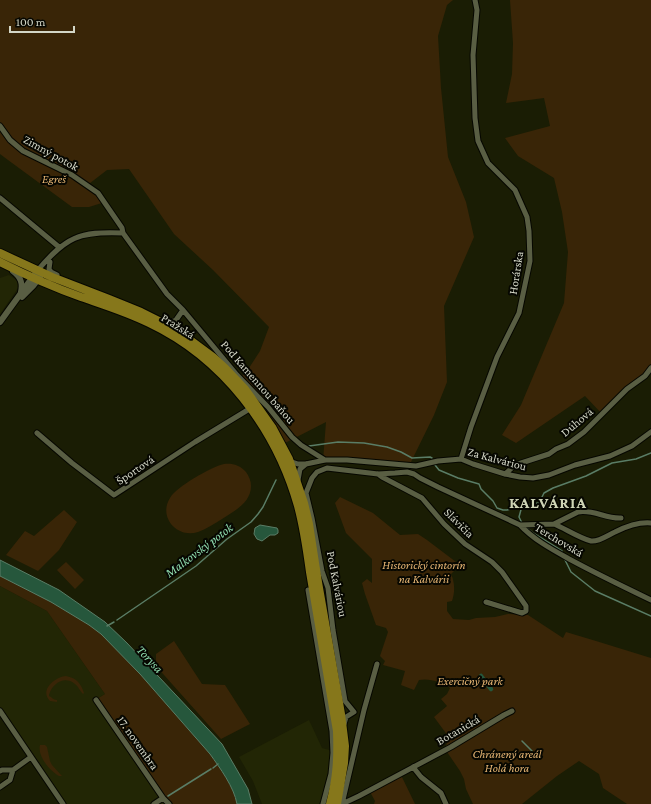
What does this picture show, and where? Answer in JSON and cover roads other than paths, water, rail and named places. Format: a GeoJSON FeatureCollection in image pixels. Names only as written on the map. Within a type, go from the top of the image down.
{"type":"FeatureCollection","features":[{"type":"Feature","properties":{"kind":"main road","name":"Pražská"},"geometry":{"type":"LineString","coordinates":[[0,253],[37,278],[96,293],[165,324],[197,345],[213,357],[244,389],[272,427],[289,459],[297,467]]}},
{"type":"Feature","properties":{"kind":"main road","name":"Pražská"},"geometry":{"type":"LineString","coordinates":[[0,262],[49,284],[148,322],[170,334],[195,351],[225,378],[250,408],[278,455],[288,479]]}},
{"type":"Feature","properties":{"kind":"main road","name":"Pod Kalváriou"},"geometry":{"type":"LineString","coordinates":[[297,467],[298,483],[309,524],[338,714],[338,760],[330,804]]}},
{"type":"Feature","properties":{"kind":"main road","name":"Pod Kalváriou"},"geometry":{"type":"LineString","coordinates":[[288,479],[303,526],[310,572],[338,714],[344,730],[344,763],[337,804]]}},
{"type":"Feature","properties":{"kind":"street","name":"Horárska"},"geometry":{"type":"LineString","coordinates":[[461,459],[497,356],[519,312],[530,261],[530,231],[527,217],[515,190],[488,163],[478,141],[475,118],[472,55],[477,10],[475,0]]}},
{"type":"Feature","properties":{"kind":"street","name":"Zimný potok"},"geometry":{"type":"LineString","coordinates":[[0,126],[10,140],[23,151],[72,175],[98,193],[122,228],[123,233]]}},
{"type":"Feature","properties":{"kind":"street"},"geometry":{"type":"LineString","coordinates":[[0,198],[59,247]]}},
{"type":"Feature","properties":{"kind":"street"},"geometry":{"type":"LineString","coordinates":[[9,311],[20,294],[37,278],[54,252],[70,239],[85,234],[105,232],[123,233]]}},
{"type":"Feature","properties":{"kind":"street","name":"Pod Kamennou baňou"},"geometry":{"type":"LineString","coordinates":[[123,233],[167,294],[183,310],[238,375],[268,407],[292,437],[301,445],[325,460]]}},
{"type":"Feature","properties":{"kind":"street"},"geometry":{"type":"LineString","coordinates":[[0,322],[50,262],[54,252]]}},
{"type":"Feature","properties":{"kind":"street"},"geometry":{"type":"LineString","coordinates":[[0,262],[17,274],[20,278],[22,285],[20,294]]}},
{"type":"Feature","properties":{"kind":"street","name":"Pražská"},"geometry":{"type":"LineString","coordinates":[[50,262],[49,269],[51,272],[96,293]]}},
{"type":"Feature","properties":{"kind":"street"},"geometry":{"type":"LineString","coordinates":[[165,324],[176,320],[183,310]]}},
{"type":"Feature","properties":{"kind":"street"},"geometry":{"type":"LineString","coordinates":[[176,320],[177,331]]}},
{"type":"Feature","properties":{"kind":"street","name":"Dúhová"},"geometry":{"type":"LineString","coordinates":[[505,474],[515,465],[549,454],[568,444],[584,432],[626,389],[645,376],[651,368]]}},
{"type":"Feature","properties":{"kind":"street","name":"Športová"},"geometry":{"type":"LineString","coordinates":[[37,433],[72,463],[114,495],[194,442],[250,408]]}},
{"type":"Feature","properties":{"kind":"street","name":"Za Kalváriou"},"geometry":{"type":"LineString","coordinates":[[297,467],[325,460],[347,460],[416,466],[438,461],[461,459],[505,474],[533,478],[549,475],[577,464],[610,456],[632,446],[651,432]]}},
{"type":"Feature","properties":{"kind":"street"},"geometry":{"type":"LineString","coordinates":[[464,449],[469,461]]}},
{"type":"Feature","properties":{"kind":"street"},"geometry":{"type":"LineString","coordinates":[[308,464],[314,460],[315,454]]}},
{"type":"Feature","properties":{"kind":"street"},"geometry":{"type":"LineString","coordinates":[[278,455],[284,463],[297,467],[289,475],[288,479]]}},
{"type":"Feature","properties":{"kind":"street"},"geometry":{"type":"LineString","coordinates":[[325,460],[327,468]]}},
{"type":"Feature","properties":{"kind":"street"},"geometry":{"type":"LineString","coordinates":[[414,474],[416,466]]}},
{"type":"Feature","properties":{"kind":"street","name":"Slávičia"},"geometry":{"type":"LineString","coordinates":[[327,468],[378,474],[422,498],[444,524],[465,544],[492,562],[502,572],[526,606],[526,611],[522,613],[486,602]]}},
{"type":"Feature","properties":{"kind":"street","name":"Pod Kalváriou"},"geometry":{"type":"LineString","coordinates":[[327,468],[317,472],[312,478],[306,493],[322,571],[328,588],[333,630],[345,701],[354,712]]}},
{"type":"Feature","properties":{"kind":"street","name":"Terchovská"},"geometry":{"type":"LineString","coordinates":[[378,474],[407,472],[414,474],[438,487],[523,525],[524,530],[540,542],[597,574],[651,600]]}},
{"type":"Feature","properties":{"kind":"street"},"geometry":{"type":"LineString","coordinates":[[523,525],[554,524],[582,511],[621,518]]}},
{"type":"Feature","properties":{"kind":"street"},"geometry":{"type":"LineString","coordinates":[[554,524],[590,541],[595,541],[600,540],[616,531],[646,522],[651,523]]}},
{"type":"Feature","properties":{"kind":"street"},"geometry":{"type":"LineString","coordinates":[[308,590],[332,731],[333,753],[331,774],[323,804]]}},
{"type":"Feature","properties":{"kind":"street"},"geometry":{"type":"LineString","coordinates":[[342,804],[364,710],[377,664]]}},
{"type":"Feature","properties":{"kind":"street","name":"17. novembra"},"geometry":{"type":"LineString","coordinates":[[96,700],[163,798],[169,804]]}},
{"type":"Feature","properties":{"kind":"street"},"geometry":{"type":"LineString","coordinates":[[338,714],[364,710]]}},
{"type":"Feature","properties":{"kind":"street"},"geometry":{"type":"LineString","coordinates":[[0,711],[63,804]]}},
{"type":"Feature","properties":{"kind":"street","name":"Botanická"},"geometry":{"type":"LineString","coordinates":[[342,804],[451,747],[512,711]]}},
{"type":"Feature","properties":{"kind":"street"},"geometry":{"type":"LineString","coordinates":[[344,730],[344,721],[346,717],[354,712]]}},
{"type":"Feature","properties":{"kind":"street"},"geometry":{"type":"LineString","coordinates":[[0,771],[13,770],[31,758]]}},
{"type":"Feature","properties":{"kind":"street"},"geometry":{"type":"LineString","coordinates":[[413,767],[421,777],[441,794],[446,804]]}},
{"type":"Feature","properties":{"kind":"street"},"geometry":{"type":"LineString","coordinates":[[0,787],[10,780],[13,770]]}},
{"type":"Feature","properties":{"kind":"street"},"geometry":{"type":"LineString","coordinates":[[154,804],[163,798]]}},
{"type":"Feature","properties":{"kind":"waterway","name":"Malkovský potok"},"geometry":{"type":"LineString","coordinates":[[309,446],[338,442],[364,443],[387,447],[412,458],[432,458]]}},
{"type":"Feature","properties":{"kind":"waterway"},"geometry":{"type":"LineString","coordinates":[[435,465],[439,470],[458,478],[479,484],[481,489],[493,501],[497,508],[507,510],[538,503],[544,493],[553,488],[586,476],[612,463],[636,459],[651,453]]}},
{"type":"Feature","properties":{"kind":"waterway","name":"Malkovský potok"},"geometry":{"type":"LineString","coordinates":[[117,620],[196,566],[227,539],[251,522],[263,507],[276,480]]}},
{"type":"Feature","properties":{"kind":"waterway","name":"Malkovský potok"},"geometry":{"type":"LineString","coordinates":[[522,506],[519,517],[522,523]]}},
{"type":"Feature","properties":{"kind":"waterway","name":"Malkovský potok"},"geometry":{"type":"LineString","coordinates":[[525,526],[562,552]]}},
{"type":"Feature","properties":{"kind":"waterway","name":"Malkovský potok"},"geometry":{"type":"LineString","coordinates":[[564,558],[571,572],[595,591],[651,616]]}},
{"type":"Feature","properties":{"kind":"waterway","name":"Malkovský potok"},"geometry":{"type":"LineString","coordinates":[[107,626],[114,622]]}},
{"type":"Feature","properties":{"kind":"waterway"},"geometry":{"type":"LineString","coordinates":[[481,676],[491,689]]}},
{"type":"Feature","properties":{"kind":"waterway"},"geometry":{"type":"LineString","coordinates":[[522,741],[532,751]]}},
{"type":"Feature","properties":{"kind":"waterway"},"geometry":{"type":"LineString","coordinates":[[213,768],[218,764]]}},
{"type":"Feature","properties":{"kind":"waterway"},"geometry":{"type":"LineString","coordinates":[[168,796],[211,769]]}},
{"type":"Feature","properties":{"kind":"district","name":"KALVÁRIA"},"geometry":{"type":"Point","coordinates":[548,502]}},
{"type":"Feature","properties":{"kind":"park label","name":"Egreš"},"geometry":{"type":"Point","coordinates":[54,179]}},
{"type":"Feature","properties":{"kind":"park label","name":"Historický cintorín na Kalvárii"},"geometry":{"type":"Point","coordinates":[424,572]}},
{"type":"Feature","properties":{"kind":"park label","name":"Exercičný park"},"geometry":{"type":"Point","coordinates":[470,681]}},
{"type":"Feature","properties":{"kind":"park label","name":"Chránený areál Holá hora"},"geometry":{"type":"Point","coordinates":[507,761]}},
{"type":"Feature","properties":{"kind":"water label","name":"Torysa"},"geometry":{"type":"Point","coordinates":[150,659]}}]}
